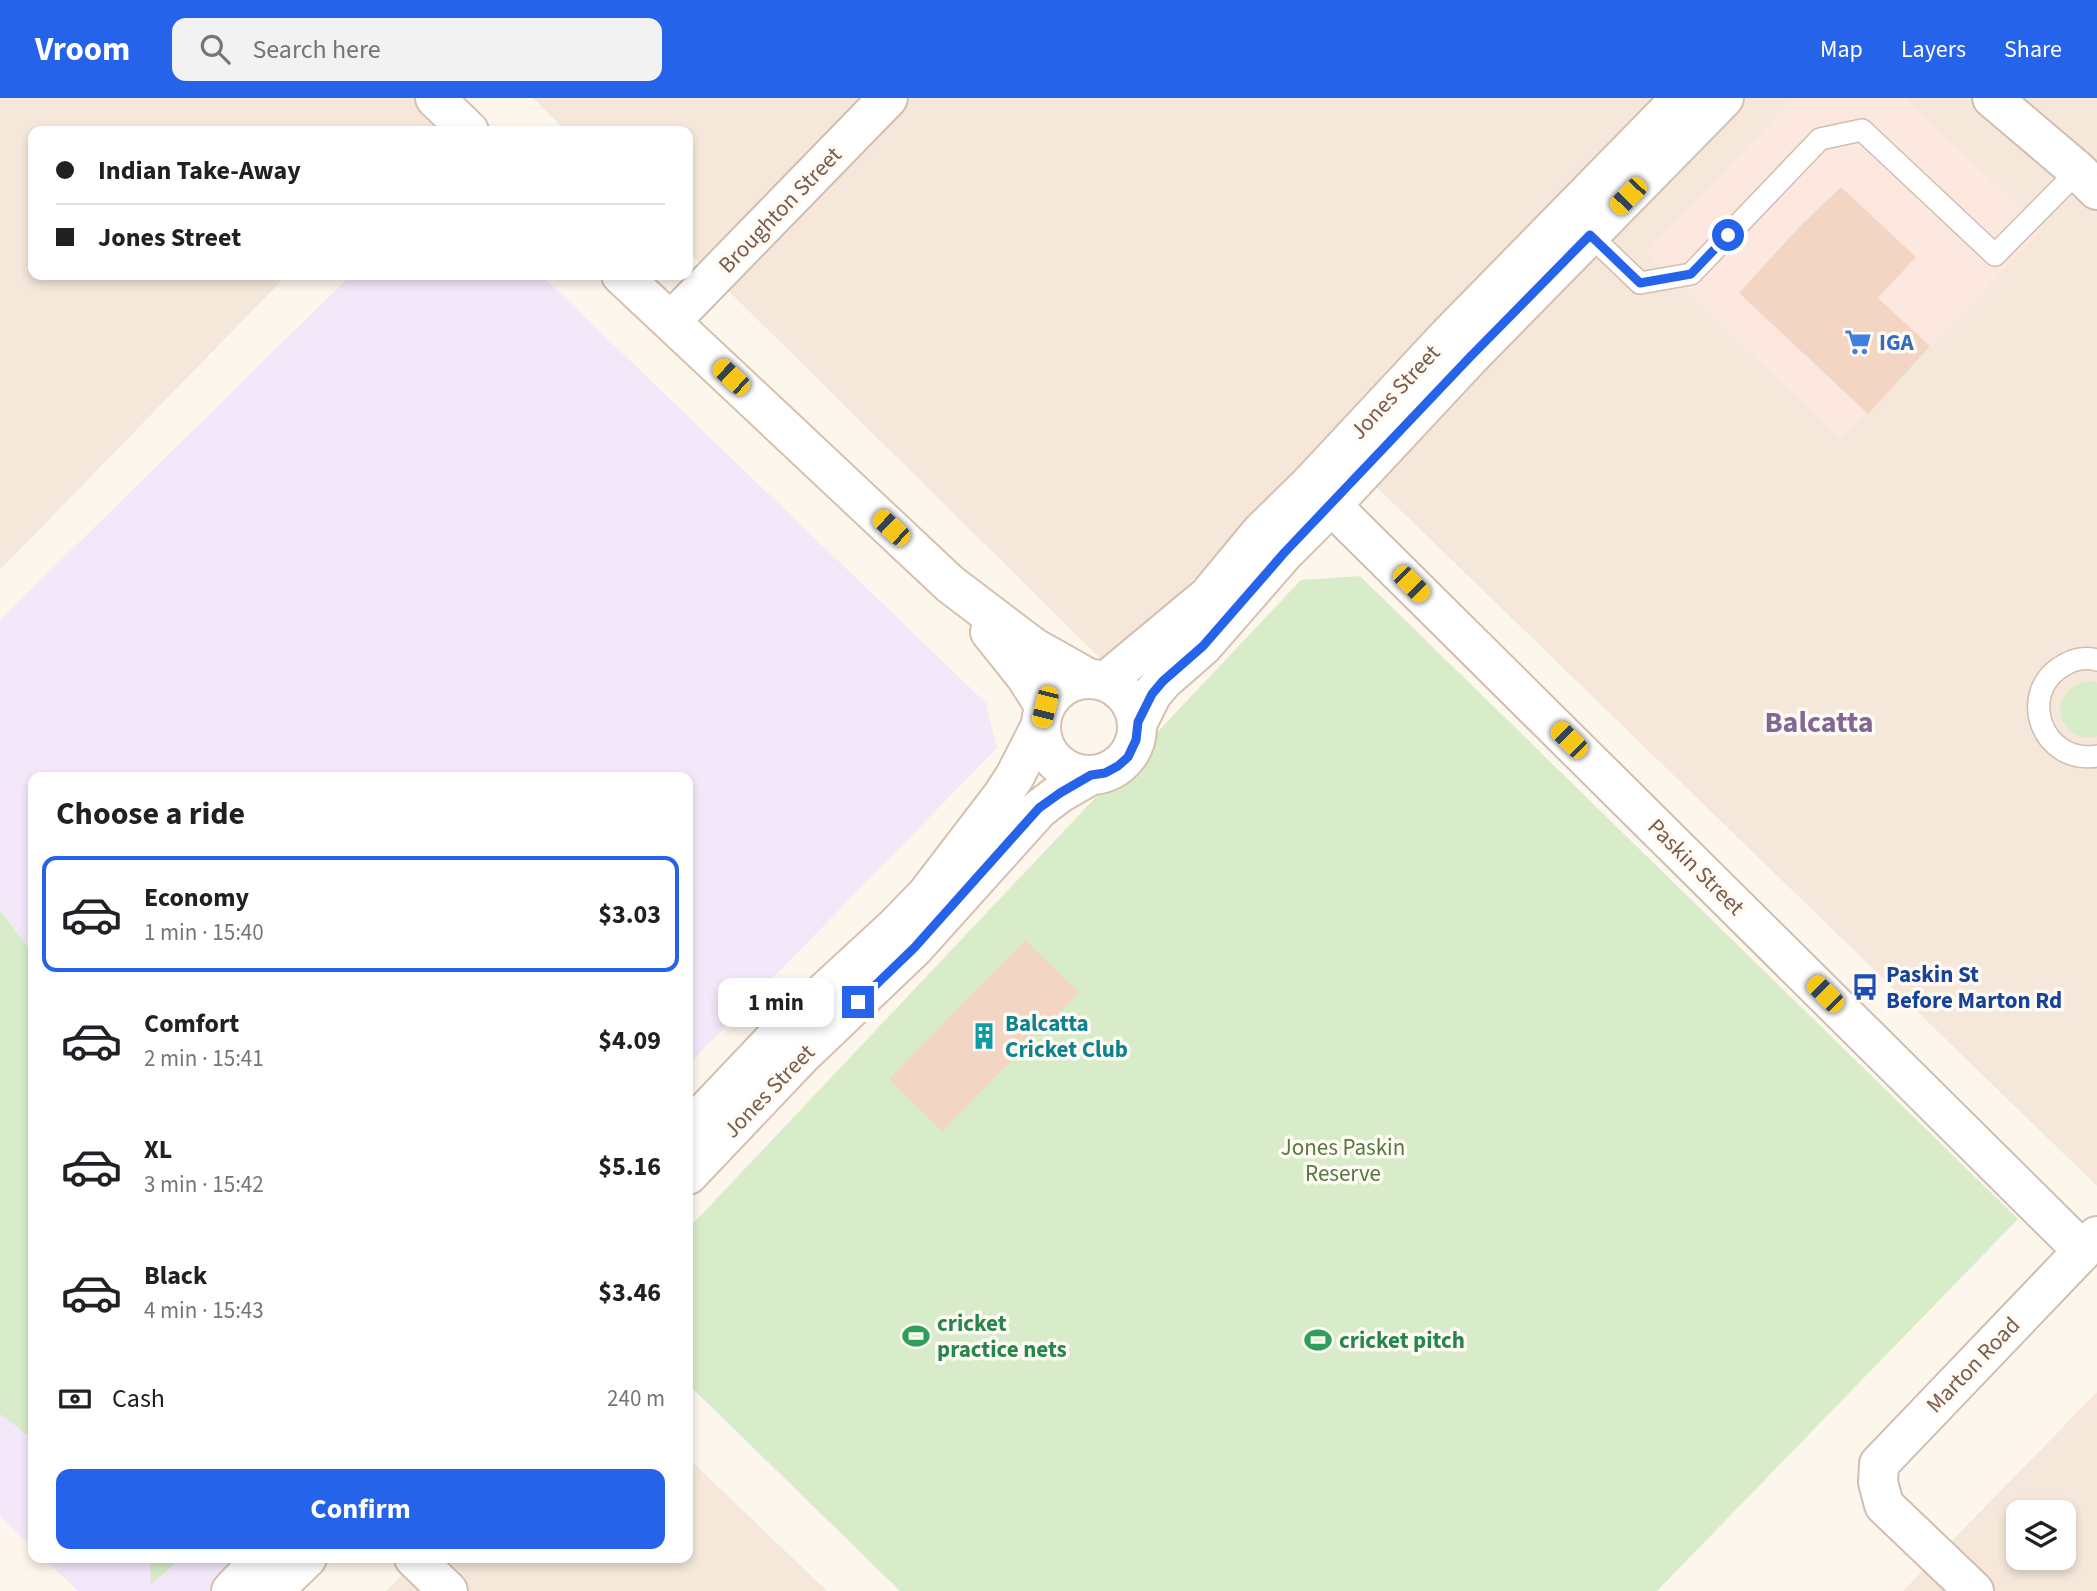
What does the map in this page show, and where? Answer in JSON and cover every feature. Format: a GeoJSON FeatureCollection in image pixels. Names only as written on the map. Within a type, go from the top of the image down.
{"type":"FeatureCollection","features":[{"type":"Feature","properties":{"kind":"street"},"geometry":{"type":"LineString","coordinates":[[435,98],[464,126]]}},
{"type":"Feature","properties":{"kind":"street","name":"Broughton Street"},"geometry":{"type":"LineString","coordinates":[[671,321],[888,98]]}},
{"type":"Feature","properties":{"kind":"street","name":"Jones Street"},"geometry":{"type":"LineString","coordinates":[[1138,722],[1152,694],[1163,681],[1203,646],[1284,553],[1321,494],[1448,336],[1681,98]]}},
{"type":"Feature","properties":{"kind":"street","name":"Jones Street"},"geometry":{"type":"LineString","coordinates":[[1097,680],[1208,596],[1261,532],[1321,494],[1470,357],[1724,98]]}},
{"type":"Feature","properties":{"kind":"street"},"geometry":{"type":"LineString","coordinates":[[1992,98],[2088,181]]}},
{"type":"Feature","properties":{"kind":"street"},"geometry":{"type":"LineString","coordinates":[[626,280],[950,584],[1033,647],[1121,690],[1133,705],[1138,722],[1136,740],[1128,757],[1105,773],[1091,775],[1075,773],[1061,766],[1049,754],[1043,740],[1043,716],[1026,677],[950,584]]}},
{"type":"Feature","properties":{"kind":"street","name":"Paskin Street"},"geometry":{"type":"LineString","coordinates":[[1321,494],[2090,1243]]}},
{"type":"Feature","properties":{"kind":"street"},"geometry":{"type":"LineString","coordinates":[[1043,716],[1055,692],[1070,682],[1097,680]]}},
{"type":"Feature","properties":{"kind":"street","name":"Jones Street"},"geometry":{"type":"LineString","coordinates":[[693,1125],[780,1033],[927,894],[1002,796],[1027,755],[1043,716]]}},
{"type":"Feature","properties":{"kind":"street","name":"Jones Street"},"geometry":{"type":"LineString","coordinates":[[693,1170],[802,1055],[914,948],[1039,808],[1091,775]]}},
{"type":"Feature","properties":{"kind":"street","name":"Marton Road"},"geometry":{"type":"LineString","coordinates":[[1974,1591],[1884,1505],[1878,1482],[1879,1464],[2090,1243]]}},
{"type":"Feature","properties":{"kind":"street"},"geometry":{"type":"LineString","coordinates":[[230,1591],[257,1563]]}},
{"type":"Feature","properties":{"kind":"street"},"geometry":{"type":"LineString","coordinates":[[273,1591],[302,1563]]}},
{"type":"Feature","properties":{"kind":"street"},"geometry":{"type":"LineString","coordinates":[[419,1563],[448,1591]]}},
{"type":"Feature","properties":{"kind":"lane"},"geometry":{"type":"LineString","coordinates":[[1590,235],[1640,283],[1691,274],[1820,139],[1862,130],[1995,255],[2088,181]]}},
{"type":"Feature","properties":{"kind":"lane"},"geometry":{"type":"LineString","coordinates":[[2097,660],[2074,660],[2059,668],[2042,689],[2038,706],[2040,723],[2049,738],[2061,750],[2077,757],[2097,756]]}},
{"type":"Feature","properties":{"kind":"shaded area"},"geometry":{"type":"Polygon","coordinates":[[[0,98],[459,98],[432,126],[28,126],[28,280],[282,280],[0,570],[0,98]]]}},
{"type":"Feature","properties":{"kind":"shaded area"},"geometry":{"type":"Polygon","coordinates":[[[533,98],[2097,98],[2097,1186],[1326,438],[1110,668],[693,256],[693,126],[561,126],[533,98]]]}},
{"type":"Feature","properties":{"kind":"shaded area"},"geometry":{"type":"Polygon","coordinates":[[[1795,98],[1905,98],[2042,230],[1841,440],[1646,252],[1795,98]]]}},
{"type":"Feature","properties":{"kind":"shaded area"},"geometry":{"type":"Polygon","coordinates":[[[346,280],[546,280],[986,703],[997,748],[693,1060],[693,772],[28,772],[28,1543],[0,1516],[0,620],[346,280]]]}},
{"type":"Feature","properties":{"kind":"shaded area"},"geometry":{"type":"Polygon","coordinates":[[[2097,1392],[2097,1591],[1903,1591],[2097,1392]]]}},
{"type":"Feature","properties":{"kind":"shaded area"},"geometry":{"type":"Polygon","coordinates":[[[693,1463],[827,1591],[386,1591],[414,1563],[693,1563],[693,1463]]]}},
{"type":"Feature","properties":{"kind":"shaded area"},"geometry":{"type":"Polygon","coordinates":[[[48,1563],[261,1563],[237,1591],[78,1591],[48,1563]]]}},
{"type":"Feature","properties":{"kind":"green space","name":"Jones Paskin Reserve"},"geometry":{"type":"Polygon","coordinates":[[[1360,576],[2018,1219],[1657,1591],[900,1591],[693,1389],[693,1224],[1301,580],[1360,576]]]}},
{"type":"Feature","properties":{"kind":"green space"},"geometry":{"type":"Polygon","coordinates":[[[2091,681],[2097,683],[2097,736],[2083,737],[2064,724],[2061,703],[2066,693],[2076,685],[2091,681]]]}},
{"type":"Feature","properties":{"kind":"green space"},"geometry":{"type":"Polygon","coordinates":[[[0,910],[28,947],[28,1435],[0,1414],[0,910]]]}},
{"type":"Feature","properties":{"kind":"green space"},"geometry":{"type":"Polygon","coordinates":[[[150,1563],[175,1563],[151,1585],[150,1563]]]}},
{"type":"Feature","properties":{"kind":"building"},"geometry":{"type":"Polygon","coordinates":[[[1841,187],[1916,257],[1878,298],[1930,346],[1868,414],[1739,293],[1800,226],[1841,187]]]}},
{"type":"Feature","properties":{"kind":"building","name":"Balcatta Cricket Club"},"geometry":{"type":"Polygon","coordinates":[[[1025,940],[1079,992],[942,1131],[889,1079],[1025,940]]]}},
{"type":"Feature","properties":{"kind":"place","name":"IGA"},"geometry":{"type":"Point","coordinates":[1858,342]}},
{"type":"Feature","properties":{"kind":"place","name":"Paskin St Before Marton Rd"},"geometry":{"type":"Point","coordinates":[1865,987]}},
{"type":"Feature","properties":{"kind":"place","name":"Balcatta Cricket Club"},"geometry":{"type":"Point","coordinates":[984,1036]}},
{"type":"Feature","properties":{"kind":"place","name":"cricket practice nets"},"geometry":{"type":"Point","coordinates":[916,1336]}},
{"type":"Feature","properties":{"kind":"place","name":"cricket pitch"},"geometry":{"type":"Point","coordinates":[1318,1340]}},
{"type":"Feature","properties":{"kind":"district","name":"Balcatta"},"geometry":{"type":"Point","coordinates":[1819,722]}},
{"type":"Feature","properties":{"kind":"route"},"geometry":{"type":"LineString","coordinates":[[858,1002],[914,948],[1039,808],[1091,775],[1105,773],[1118,766],[1128,757],[1136,740],[1138,722],[1152,694],[1163,681],[1203,646],[1284,553],[1590,235],[1640,283],[1691,274],[1728,235]]}}]}
